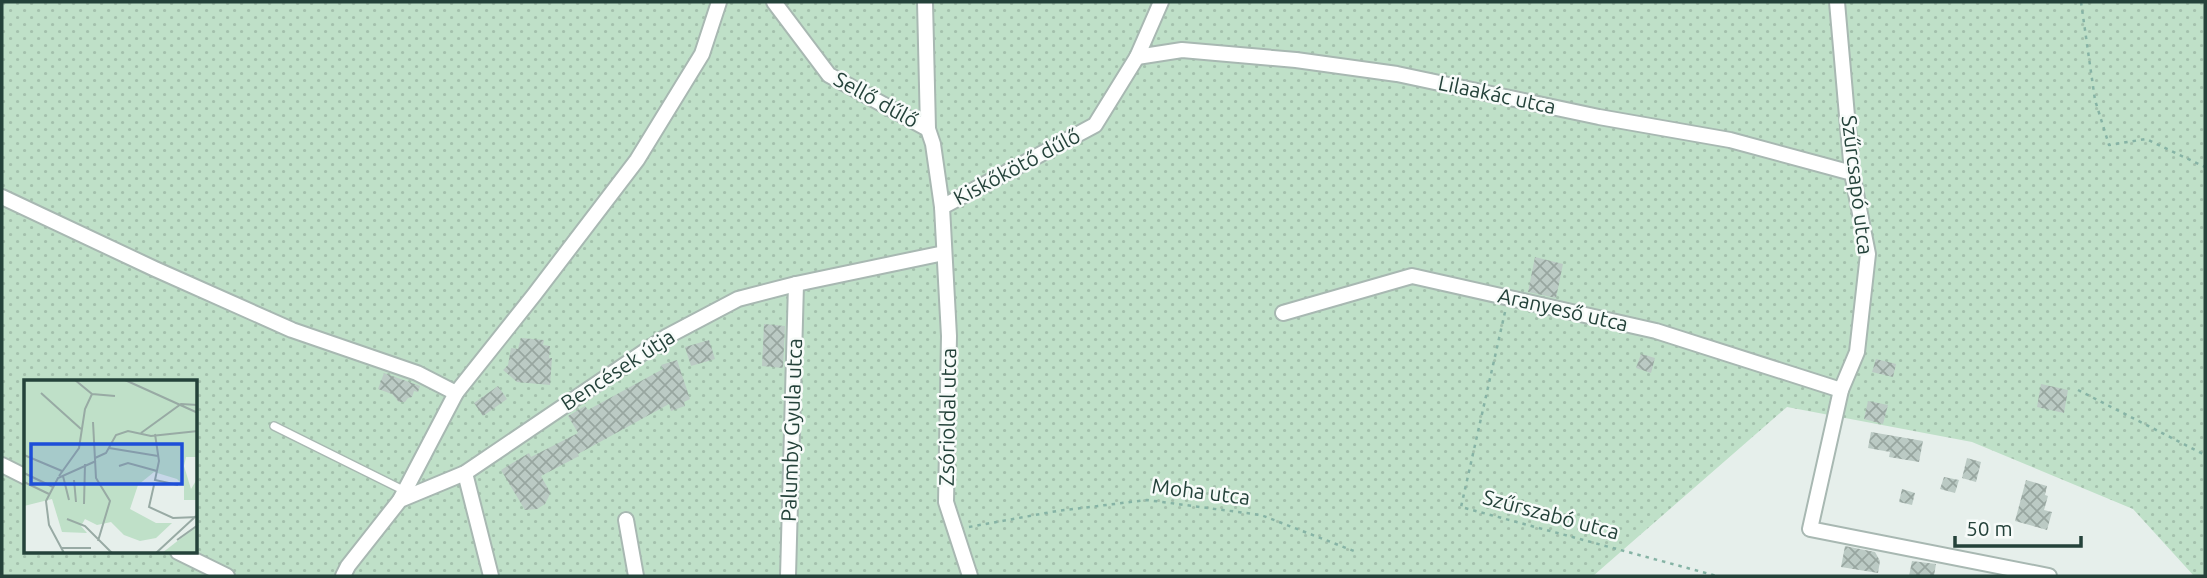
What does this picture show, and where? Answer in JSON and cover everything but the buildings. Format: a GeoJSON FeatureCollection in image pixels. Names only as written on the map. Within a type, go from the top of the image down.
{"type":"FeatureCollection","features":[{"type":"Feature","properties":{"kind":"street"},"geometry":{"type":"LineString","coordinates":[[403,495],[456,393],[637,160],[702,54],[719,2]]}},
{"type":"Feature","properties":{"kind":"street","name":"Sellő dűlő"},"geometry":{"type":"LineString","coordinates":[[774,2],[829,75],[928,129]]}},
{"type":"Feature","properties":{"kind":"street","name":"Zsórioldal utca"},"geometry":{"type":"LineString","coordinates":[[925,2],[928,129],[933,144],[942,207],[949,336],[946,502],[970,576]]}},
{"type":"Feature","properties":{"kind":"street","name":"Kiskőkötő dűlő"},"geometry":{"type":"LineString","coordinates":[[942,207],[1095,125],[1137,57],[1161,2]]}},
{"type":"Feature","properties":{"kind":"street","name":"Szűrcsapó utca"},"geometry":{"type":"LineString","coordinates":[[1837,2],[1852,173],[1868,254],[1857,352],[1840,390],[1810,529],[2049,576]]}},
{"type":"Feature","properties":{"kind":"street","name":"Lilaakác utca"},"geometry":{"type":"LineString","coordinates":[[1137,57],[1182,50],[1296,60],[1397,74],[1599,117],[1730,140],[1852,173]]}},
{"type":"Feature","properties":{"kind":"street"},"geometry":{"type":"LineString","coordinates":[[2,197],[155,270],[279,324],[416,373],[456,393]]}},
{"type":"Feature","properties":{"kind":"street","name":"Bencések útja"},"geometry":{"type":"LineString","coordinates":[[343,576],[403,495],[465,473],[666,337],[738,299],[944,253]]}},
{"type":"Feature","properties":{"kind":"street","name":"Aranyeső utca"},"geometry":{"type":"LineString","coordinates":[[1283,313],[1412,276],[1656,331],[1840,390]]}},
{"type":"Feature","properties":{"kind":"street","name":"Palumby Gyula utca"},"geometry":{"type":"LineString","coordinates":[[788,576],[796,284]]}},
{"type":"Feature","properties":{"kind":"street"},"geometry":{"type":"LineString","coordinates":[[2,465],[24,476]]}},
{"type":"Feature","properties":{"kind":"street"},"geometry":{"type":"LineString","coordinates":[[465,473],[491,576]]}},
{"type":"Feature","properties":{"kind":"street"},"geometry":{"type":"LineString","coordinates":[[626,520],[636,576]]}},
{"type":"Feature","properties":{"kind":"street"},"geometry":{"type":"LineString","coordinates":[[182,554],[227,576]]}},
{"type":"Feature","properties":{"kind":"lane"},"geometry":{"type":"LineString","coordinates":[[274,426],[403,495]]}},
{"type":"Feature","properties":{"kind":"path"},"geometry":{"type":"LineString","coordinates":[[2081,2],[2095,100],[2109,145],[2146,139],[2205,167]]}},
{"type":"Feature","properties":{"kind":"path","name":"Szűrszabó utca"},"geometry":{"type":"LineString","coordinates":[[1508,298],[1461,507],[1717,576]]}},
{"type":"Feature","properties":{"kind":"path"},"geometry":{"type":"LineString","coordinates":[[2078,390],[2205,455]]}},
{"type":"Feature","properties":{"kind":"path","name":"Moha utca"},"geometry":{"type":"LineString","coordinates":[[956,530],[1058,511],[1147,500],[1261,515],[1354,551]]}},
{"type":"Feature","properties":{"kind":"green space"},"geometry":{"type":"Polygon","coordinates":[[[2,2],[2205,2],[2205,576],[2194,576],[2133,509],[1972,442],[1787,407],[1593,576],[2,576],[2,2]]]}}]}
